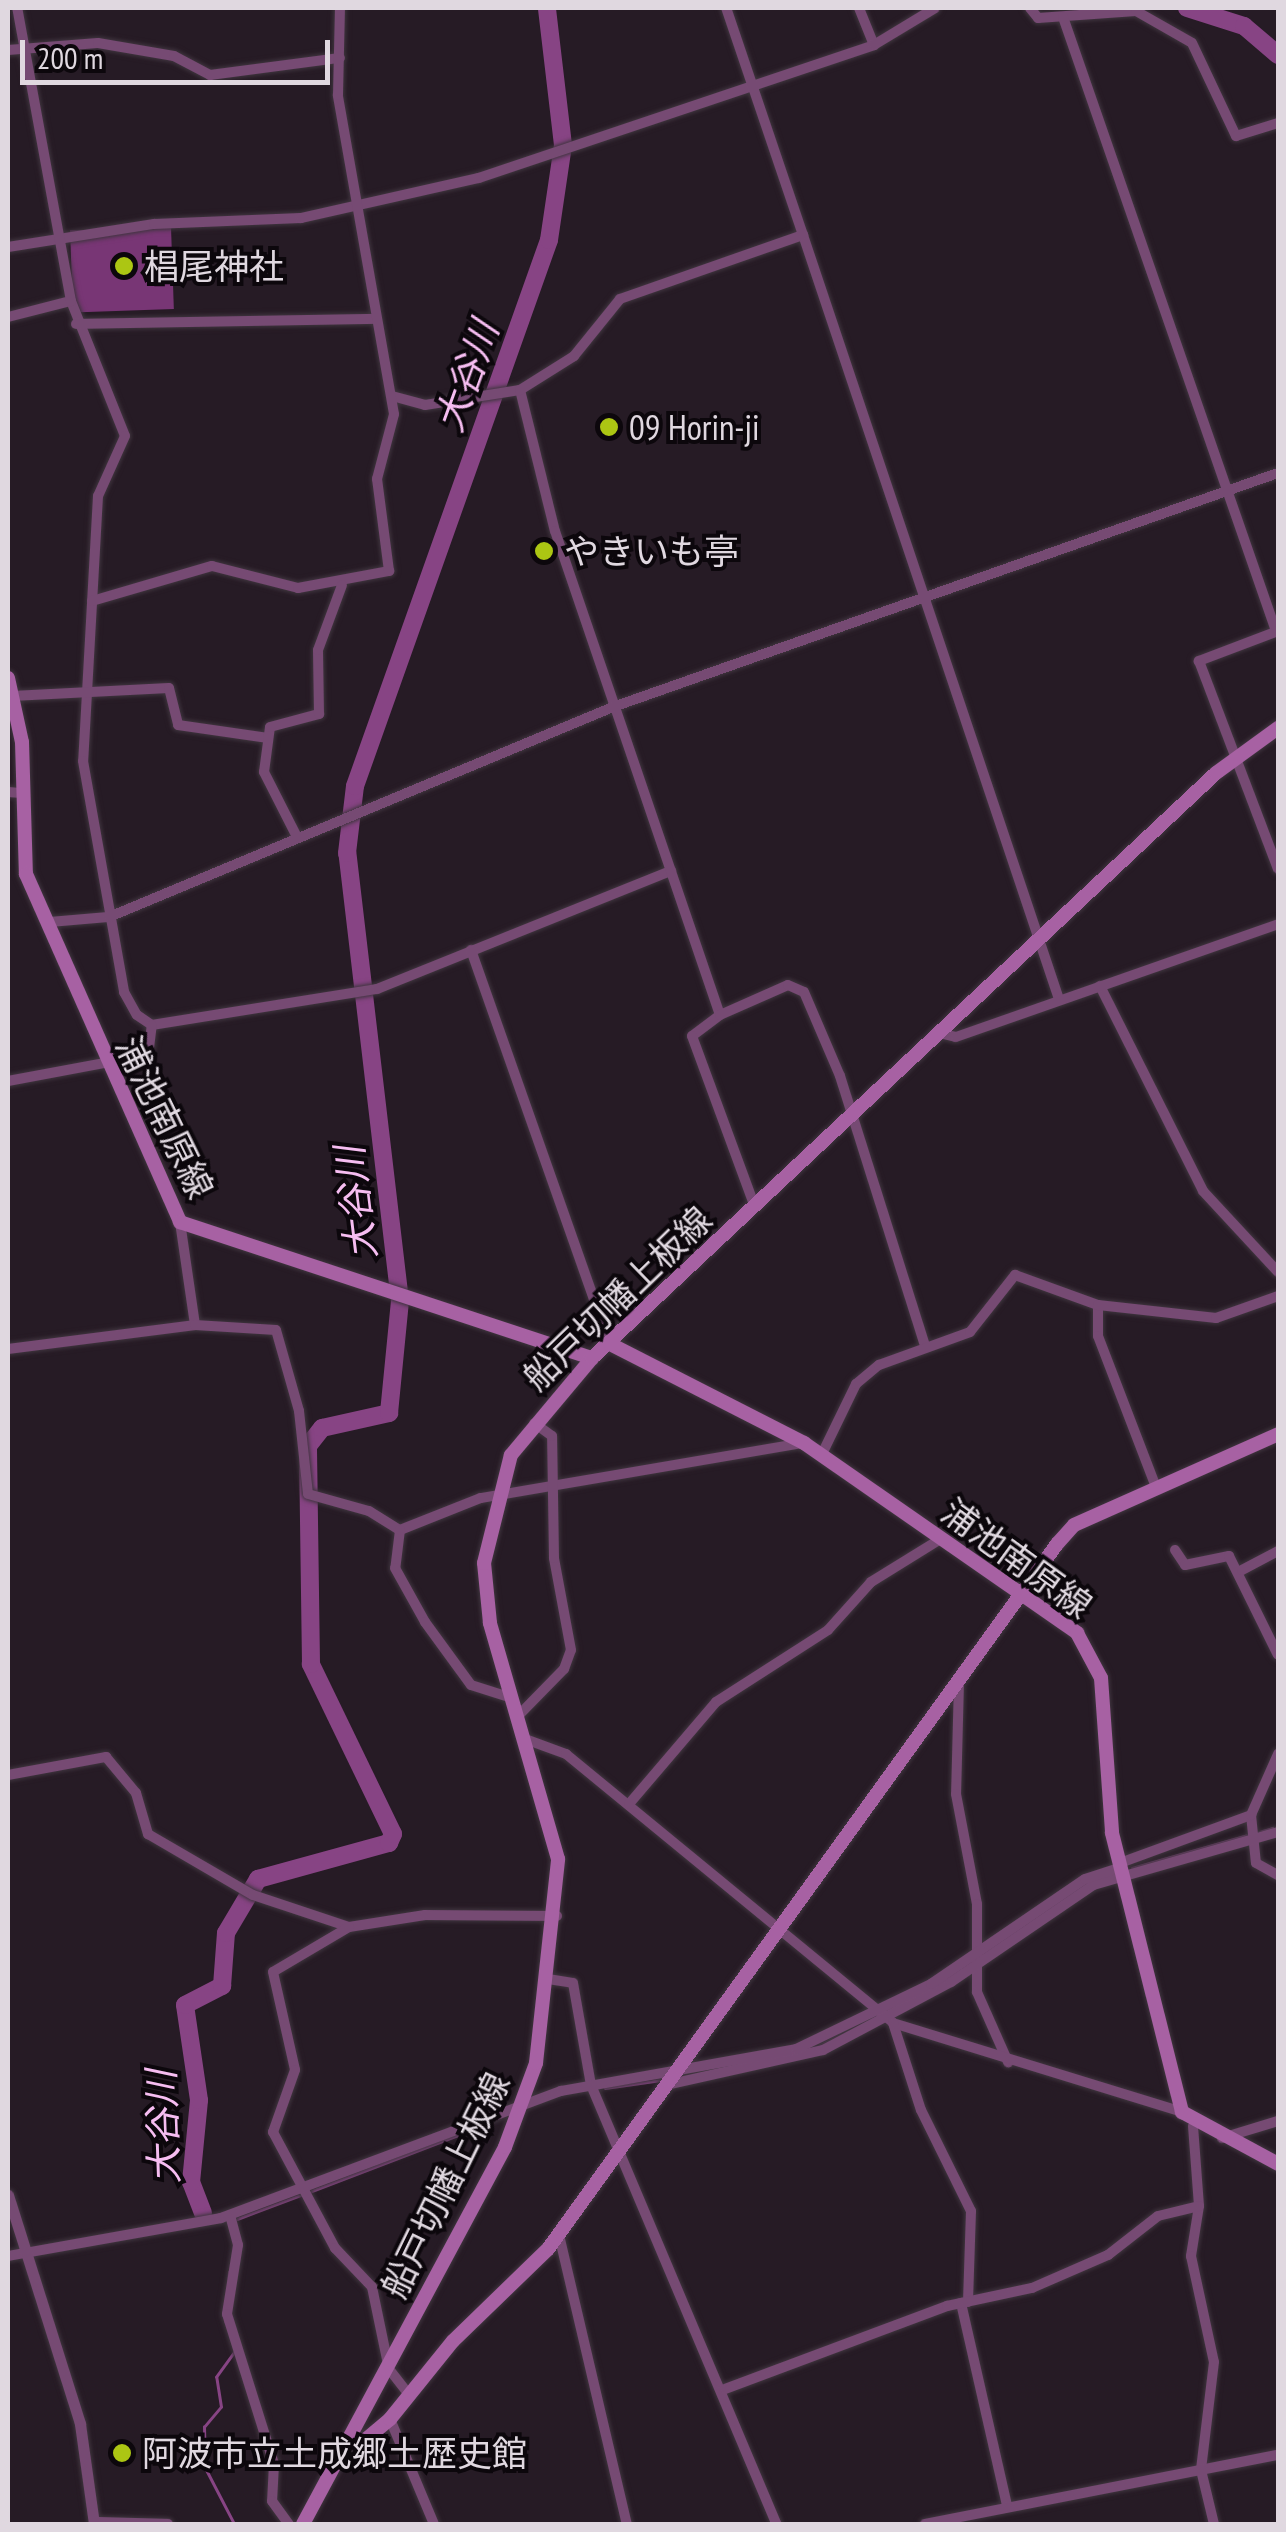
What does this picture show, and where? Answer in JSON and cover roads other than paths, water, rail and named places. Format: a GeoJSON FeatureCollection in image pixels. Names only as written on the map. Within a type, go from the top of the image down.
{"type":"FeatureCollection","features":[{"type":"Feature","properties":{"kind":"main road","name":"浦池南原線"},"geometry":{"type":"LineString","coordinates":[[8,678],[21,850],[103,1065],[180,1222],[391,1291],[411,1294],[592,1358]]}},
{"type":"Feature","properties":{"kind":"main road","name":"船戸切幡上板線"},"geometry":{"type":"LineString","coordinates":[[303,2524],[524,2105],[558,1916],[554,1833],[512,1698],[486,1592],[495,1496],[532,1422],[592,1358],[1039,939],[1236,758],[1278,728]]}},
{"type":"Feature","properties":{"kind":"main road","name":"浦池南原線"},"geometry":{"type":"LineString","coordinates":[[610,1344],[822,1454],[1077,1633],[1101,1678],[1122,1869],[1182,2112],[1193,2126],[1278,2164]]}},
{"type":"Feature","properties":{"kind":"main road"},"geometry":{"type":"LineString","coordinates":[[348,2441],[366,2440],[390,2418],[559,2235],[1074,1526],[1156,1487],[1277,1438]]}},
{"type":"Feature","properties":{"kind":"street"},"geometry":{"type":"LineString","coordinates":[[8,1081],[103,1065],[149,1048],[152,1025],[124,992],[83,761],[93,696],[92,600],[98,496],[125,436],[76,324],[70,301],[60,239],[14,51],[17,8]]}},
{"type":"Feature","properties":{"kind":"street"},"geometry":{"type":"LineString","coordinates":[[92,600],[212,566],[298,588],[342,585],[389,571],[378,479],[392,396],[357,206],[340,58],[340,8]]}},
{"type":"Feature","properties":{"kind":"street"},"geometry":{"type":"LineString","coordinates":[[726,8],[928,596],[1059,999]]}},
{"type":"Feature","properties":{"kind":"street"},"geometry":{"type":"LineString","coordinates":[[859,8],[874,45]]}},
{"type":"Feature","properties":{"kind":"street"},"geometry":{"type":"LineString","coordinates":[[8,248],[154,224],[253,224],[357,206],[562,154],[874,45],[936,8]]}},
{"type":"Feature","properties":{"kind":"street"},"geometry":{"type":"LineString","coordinates":[[1030,8],[1038,18],[1136,12],[1192,43],[1236,136],[1278,123]]}},
{"type":"Feature","properties":{"kind":"street"},"geometry":{"type":"LineString","coordinates":[[1064,16],[1277,631],[1199,661],[1278,869]]}},
{"type":"Feature","properties":{"kind":"street"},"geometry":{"type":"LineString","coordinates":[[14,51],[98,43],[174,56],[210,75],[340,58]]}},
{"type":"Feature","properties":{"kind":"street"},"geometry":{"type":"LineString","coordinates":[[392,396],[425,405],[520,390],[574,356],[620,299],[803,235]]}},
{"type":"Feature","properties":{"kind":"street"},"geometry":{"type":"LineString","coordinates":[[8,316],[70,301]]}},
{"type":"Feature","properties":{"kind":"street"},"geometry":{"type":"LineString","coordinates":[[76,324],[376,319]]}},
{"type":"Feature","properties":{"kind":"street"},"geometry":{"type":"LineString","coordinates":[[520,390],[614,708],[720,1015]]}},
{"type":"Feature","properties":{"kind":"street"},"geometry":{"type":"LineString","coordinates":[[49,922],[109,917],[364,804],[614,708],[1278,474]]}},
{"type":"Feature","properties":{"kind":"street"},"geometry":{"type":"LineString","coordinates":[[296,835],[264,772],[268,738],[280,721],[319,714],[318,650],[342,585]]}},
{"type":"Feature","properties":{"kind":"street"},"geometry":{"type":"LineString","coordinates":[[12,696],[93,696],[169,688],[178,725],[268,738]]}},
{"type":"Feature","properties":{"kind":"street"},"geometry":{"type":"LineString","coordinates":[[152,1025],[350,990],[365,991],[671,872]]}},
{"type":"Feature","properties":{"kind":"street"},"geometry":{"type":"LineString","coordinates":[[939,1033],[956,1037],[1278,924]]}},
{"type":"Feature","properties":{"kind":"street"},"geometry":{"type":"LineString","coordinates":[[472,950],[610,1344]]}},
{"type":"Feature","properties":{"kind":"street"},"geometry":{"type":"LineString","coordinates":[[755,1208],[692,1036],[720,1015],[788,985],[804,992],[853,1114],[926,1346]]}},
{"type":"Feature","properties":{"kind":"street"},"geometry":{"type":"LineString","coordinates":[[1100,986],[1203,1192],[1278,1272]]}},
{"type":"Feature","properties":{"kind":"street"},"geometry":{"type":"LineString","coordinates":[[180,1222],[196,1325]]}},
{"type":"Feature","properties":{"kind":"street"},"geometry":{"type":"LineString","coordinates":[[822,1454],[856,1384],[926,1346],[970,1332],[1014,1275],[1098,1305],[1216,1318],[1278,1296]]}},
{"type":"Feature","properties":{"kind":"street"},"geometry":{"type":"LineString","coordinates":[[1098,1305],[1098,1336],[1156,1487]]}},
{"type":"Feature","properties":{"kind":"street"},"geometry":{"type":"LineString","coordinates":[[8,1349],[196,1325],[283,1334],[308,1494],[370,1511],[400,1530]]}},
{"type":"Feature","properties":{"kind":"street"},"geometry":{"type":"LineString","coordinates":[[518,1716],[564,1669],[570,1650],[552,1492],[552,1436],[532,1422]]}},
{"type":"Feature","properties":{"kind":"street"},"geometry":{"type":"LineString","coordinates":[[400,1530],[495,1496],[552,1492],[657,1462],[804,1443]]}},
{"type":"Feature","properties":{"kind":"street"},"geometry":{"type":"LineString","coordinates":[[400,1530],[395,1568],[425,1622],[471,1685],[512,1698]]}},
{"type":"Feature","properties":{"kind":"street"},"geometry":{"type":"LineString","coordinates":[[630,1804],[716,1702],[828,1630],[870,1582],[940,1540]]}},
{"type":"Feature","properties":{"kind":"street"},"geometry":{"type":"LineString","coordinates":[[1175,1550],[1185,1565],[1229,1556],[1242,1570],[1278,1655]]}},
{"type":"Feature","properties":{"kind":"street"},"geometry":{"type":"LineString","coordinates":[[1242,1570],[1278,1551]]}},
{"type":"Feature","properties":{"kind":"street"},"geometry":{"type":"LineString","coordinates":[[959,1682],[956,1794],[978,1992],[1008,2062]]}},
{"type":"Feature","properties":{"kind":"street"},"geometry":{"type":"LineString","coordinates":[[525,1738],[566,1754],[884,2016],[1008,2062],[1182,2112]]}},
{"type":"Feature","properties":{"kind":"street"},"geometry":{"type":"LineString","coordinates":[[1278,1754],[1251,1815],[1250,1835],[1262,1872],[1278,1874]]}},
{"type":"Feature","properties":{"kind":"street"},"geometry":{"type":"LineString","coordinates":[[8,1776],[106,1757],[136,1793],[148,1834],[251,1894],[349,1927]]}},
{"type":"Feature","properties":{"kind":"street"},"geometry":{"type":"LineString","coordinates":[[8,2256],[230,2215],[307,2190],[524,2105],[593,2088],[670,2079],[796,2050],[884,2016],[1122,1869],[1251,1815]]}},
{"type":"Feature","properties":{"kind":"street"},"geometry":{"type":"LineString","coordinates":[[1122,1869],[1250,1835],[1278,1832]]}},
{"type":"Feature","properties":{"kind":"street"},"geometry":{"type":"LineString","coordinates":[[408,2396],[388,2364],[372,2288],[335,2248],[273,2132],[295,2070],[272,1972],[349,1927],[424,1915],[558,1916]]}},
{"type":"Feature","properties":{"kind":"street"},"geometry":{"type":"LineString","coordinates":[[548,1979],[573,1983],[593,2088],[725,2388],[776,2524]]}},
{"type":"Feature","properties":{"kind":"street"},"geometry":{"type":"LineString","coordinates":[[884,2016],[921,2110],[971,2211],[964,2302],[1007,2505]]}},
{"type":"Feature","properties":{"kind":"street"},"geometry":{"type":"LineString","coordinates":[[1221,2138],[1278,2121]]}},
{"type":"Feature","properties":{"kind":"street"},"geometry":{"type":"LineString","coordinates":[[1193,2126],[1199,2206],[1191,2256],[1214,2362],[1201,2470],[1214,2524]]}},
{"type":"Feature","properties":{"kind":"street"},"geometry":{"type":"LineString","coordinates":[[8,2195],[22,2251],[80,2424],[94,2523],[168,2524]]}},
{"type":"Feature","properties":{"kind":"street"},"geometry":{"type":"LineString","coordinates":[[725,2388],[964,2302],[1032,2288],[1108,2255],[1158,2216],[1199,2206]]}},
{"type":"Feature","properties":{"kind":"street"},"geometry":{"type":"LineString","coordinates":[[230,2215],[238,2245],[227,2314],[274,2464],[272,2500],[289,2524]]}},
{"type":"Feature","properties":{"kind":"street"},"geometry":{"type":"LineString","coordinates":[[559,2235],[627,2524]]}},
{"type":"Feature","properties":{"kind":"street"},"geometry":{"type":"LineString","coordinates":[[390,2418],[434,2524]]}},
{"type":"Feature","properties":{"kind":"street"},"geometry":{"type":"LineString","coordinates":[[925,2524],[1278,2455]]}},
{"type":"Feature","properties":{"kind":"waterway","name":"大谷川"},"geometry":{"type":"LineString","coordinates":[[203,2213],[191,2182],[199,2100],[185,2005],[222,1986],[226,1933],[258,1879],[389,1843],[393,1834],[311,1664],[308,1446],[322,1428],[389,1413],[400,1301],[347,853],[355,786],[549,240],[563,145],[547,8]]}},
{"type":"Feature","properties":{"kind":"waterway"},"geometry":{"type":"LineString","coordinates":[[1187,8],[1244,26],[1278,55]]}},
{"type":"Feature","properties":{"kind":"waterway"},"geometry":{"type":"LineString","coordinates":[[1256,1833],[1272,1828]]}},
{"type":"Feature","properties":{"kind":"waterway"},"geometry":{"type":"LineString","coordinates":[[1132,1868],[1248,1835]]}},
{"type":"Feature","properties":{"kind":"waterway"},"geometry":{"type":"LineString","coordinates":[[816,2047],[840,2035]]}},
{"type":"Feature","properties":{"kind":"waterway"},"geometry":{"type":"LineString","coordinates":[[605,2088],[662,2080]]}},
{"type":"Feature","properties":{"kind":"waterway"},"geometry":{"type":"LineString","coordinates":[[309,2192],[474,2129]]}},
{"type":"Feature","properties":{"kind":"waterway"},"geometry":{"type":"LineString","coordinates":[[237,2219],[301,2195]]}},
{"type":"Feature","properties":{"kind":"waterway"},"geometry":{"type":"LineString","coordinates":[[225,2322],[229,2272]]}},
{"type":"Feature","properties":{"kind":"waterway"},"geometry":{"type":"LineString","coordinates":[[234,2352],[216,2377],[221,2407],[204,2427],[205,2468],[234,2524]]}},
{"type":"Feature","properties":{"kind":"place","name":"椙尾神社"},"geometry":{"type":"Point","coordinates":[124,266]}},
{"type":"Feature","properties":{"kind":"place","name":"09 Horin-ji"},"geometry":{"type":"Point","coordinates":[609,427]}},
{"type":"Feature","properties":{"kind":"place","name":"やきいも亭"},"geometry":{"type":"Point","coordinates":[544,551]}},
{"type":"Feature","properties":{"kind":"place","name":"阿波市立土成郷土歴史館"},"geometry":{"type":"Point","coordinates":[122,2453]}}]}
